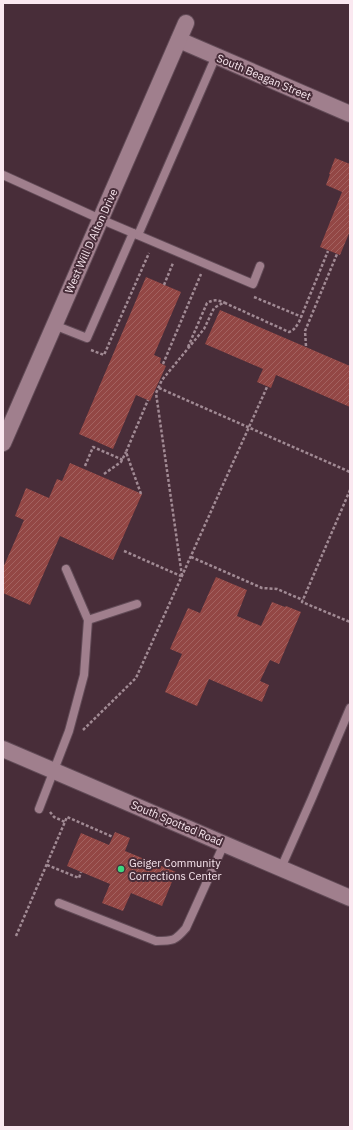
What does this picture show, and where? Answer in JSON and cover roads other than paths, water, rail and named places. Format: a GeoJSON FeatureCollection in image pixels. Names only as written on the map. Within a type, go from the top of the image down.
{"type":"FeatureCollection","features":[{"type":"Feature","properties":{"kind":"street","name":"West Will D Alton Drive"},"geometry":{"type":"LineString","coordinates":[[3,443],[7,423],[54,325],[186,23]]}},
{"type":"Feature","properties":{"kind":"street","name":"South Beagan Street"},"geometry":{"type":"LineString","coordinates":[[179,40],[350,114]]}},
{"type":"Feature","properties":{"kind":"street","name":"South Spotted Road"},"geometry":{"type":"LineString","coordinates":[[3,749],[350,898]]}},
{"type":"Feature","properties":{"kind":"lane"},"geometry":{"type":"LineString","coordinates":[[54,325],[87,338],[136,234],[216,56]]}},
{"type":"Feature","properties":{"kind":"lane"},"geometry":{"type":"LineString","coordinates":[[3,175],[100,219],[253,284],[260,266]]}},
{"type":"Feature","properties":{"kind":"lane"},"geometry":{"type":"LineString","coordinates":[[39,809],[53,770],[70,731],[84,675],[88,620],[66,569]]}},
{"type":"Feature","properties":{"kind":"lane"},"geometry":{"type":"LineString","coordinates":[[88,620],[137,604]]}},
{"type":"Feature","properties":{"kind":"lane"},"geometry":{"type":"LineString","coordinates":[[281,868],[350,708]]}},
{"type":"Feature","properties":{"kind":"lane"},"geometry":{"type":"LineString","coordinates":[[58,903],[156,941],[169,941],[177,938],[186,928],[224,844]]}},
{"type":"Feature","properties":{"kind":"place","name":"Geiger Community Corrections Center"},"geometry":{"type":"Point","coordinates":[121,869]}}]}
